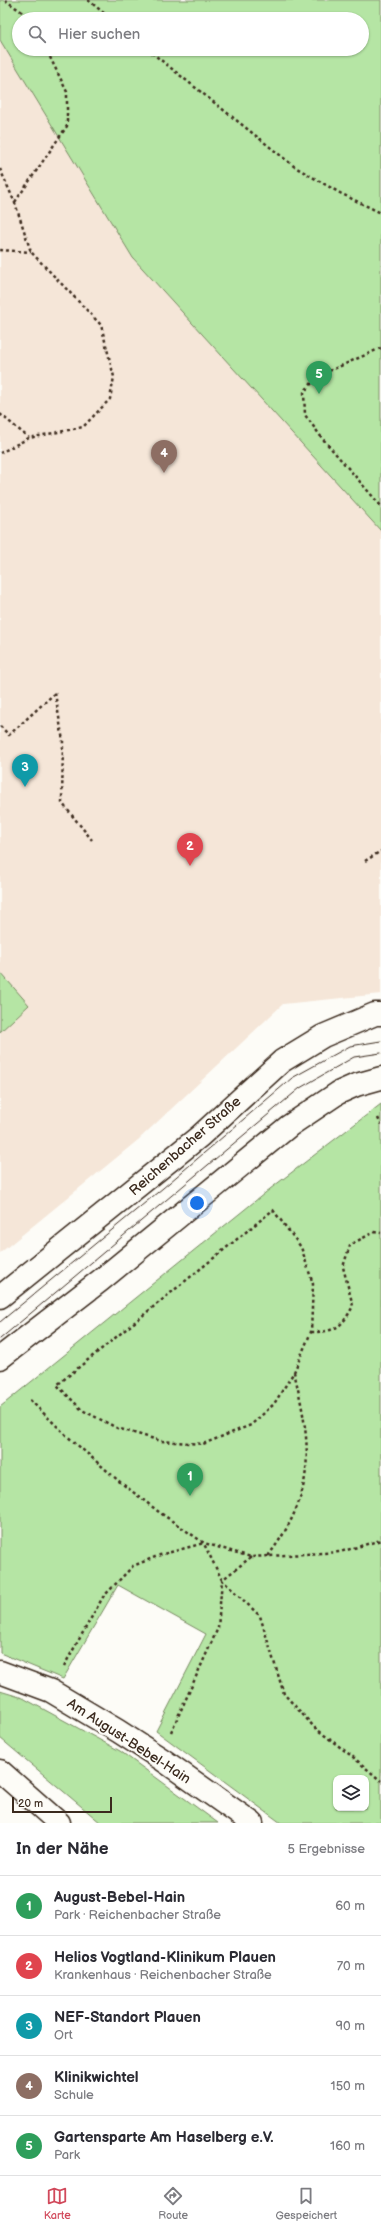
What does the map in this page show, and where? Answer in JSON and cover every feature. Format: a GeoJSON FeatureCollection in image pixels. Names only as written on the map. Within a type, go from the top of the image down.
{"type":"FeatureCollection","features":[{"type":"Feature","properties":{"kind":"street","name":"Reichenbacher Straße"},"geometry":{"type":"LineString","coordinates":[[0,1298],[200,1136],[282,1061],[323,1036],[375,1014],[381,1014]]}},
{"type":"Feature","properties":{"kind":"street"},"geometry":{"type":"LineString","coordinates":[[0,1358],[101,1280],[289,1126],[338,1093],[356,1085],[381,1078]]}},
{"type":"Feature","properties":{"kind":"street","name":"Am August-Bebel-Hain"},"geometry":{"type":"LineString","coordinates":[[0,1672],[51,1691],[118,1731],[163,1760],[252,1823]]}},
{"type":"Feature","properties":{"kind":"street"},"geometry":{"type":"LineString","coordinates":[[0,1771],[59,1823]]}},
{"type":"Feature","properties":{"kind":"path"},"geometry":{"type":"LineString","coordinates":[[4,0],[22,12]]}},
{"type":"Feature","properties":{"kind":"path"},"geometry":{"type":"LineString","coordinates":[[88,0],[103,12]]}},
{"type":"Feature","properties":{"kind":"path"},"geometry":{"type":"LineString","coordinates":[[15,203],[67,126],[67,92],[49,56]]}},
{"type":"Feature","properties":{"kind":"path"},"geometry":{"type":"LineString","coordinates":[[156,56],[295,167],[340,193],[381,213]]}},
{"type":"Feature","properties":{"kind":"path"},"geometry":{"type":"LineString","coordinates":[[0,170],[15,203],[31,252],[101,325],[114,377],[110,399],[83,427],[29,438],[0,453]]}},
{"type":"Feature","properties":{"kind":"path"},"geometry":{"type":"LineString","coordinates":[[0,250],[31,252]]}},
{"type":"Feature","properties":{"kind":"path"},"geometry":{"type":"LineString","coordinates":[[381,348],[318,376],[304,392],[305,414],[322,438],[381,506]]}},
{"type":"Feature","properties":{"kind":"path"},"geometry":{"type":"LineString","coordinates":[[0,414],[29,438]]}},
{"type":"Feature","properties":{"kind":"path"},"geometry":{"type":"LineString","coordinates":[[0,726],[9,734],[55,693],[63,741],[62,803],[92,840]]}},
{"type":"Feature","properties":{"kind":"path"},"geometry":{"type":"LineString","coordinates":[[365,861],[381,851]]}},
{"type":"Feature","properties":{"kind":"path"},"geometry":{"type":"LineString","coordinates":[[378,1118],[381,1125]]}},
{"type":"Feature","properties":{"kind":"path"},"geometry":{"type":"LineString","coordinates":[[273,1210],[300,1247],[313,1284],[311,1332],[294,1372],[274,1404],[250,1426],[203,1444],[161,1441],[117,1428],[82,1410],[57,1385],[273,1210]]}},
{"type":"Feature","properties":{"kind":"path"},"geometry":{"type":"LineString","coordinates":[[311,1332],[329,1332],[345,1322],[353,1306],[343,1267],[350,1244],[374,1232],[381,1233]]}},
{"type":"Feature","properties":{"kind":"path"},"geometry":{"type":"LineString","coordinates":[[268,1556],[284,1536],[296,1514],[306,1479],[307,1445],[303,1410],[294,1372]]}},
{"type":"Feature","properties":{"kind":"path"},"geometry":{"type":"LineString","coordinates":[[30,1400],[67,1436],[120,1482],[159,1512],[204,1543],[251,1557],[340,1552],[381,1540]]}},
{"type":"Feature","properties":{"kind":"path"},"geometry":{"type":"LineString","coordinates":[[204,1543],[222,1580],[260,1616],[284,1694],[314,1728],[353,1757],[381,1781]]}},
{"type":"Feature","properties":{"kind":"path"},"geometry":{"type":"LineString","coordinates":[[63,1669],[103,1597],[133,1566],[160,1555],[204,1543]]}},
{"type":"Feature","properties":{"kind":"path"},"geometry":{"type":"LineString","coordinates":[[168,1739],[218,1628],[222,1580],[251,1557]]}},
{"type":"Feature","properties":{"kind":"shaded area"},"geometry":{"type":"Polygon","coordinates":[[[0,40],[133,258],[381,531],[381,994],[283,1004],[138,1140],[0,1253],[0,40]]]}},
{"type":"Feature","properties":{"kind":"green space"},"geometry":{"type":"Polygon","coordinates":[[[0,0],[381,0],[381,531],[133,258],[0,40],[0,0]]]}},
{"type":"Feature","properties":{"kind":"green space"},"geometry":{"type":"Polygon","coordinates":[[[0,972],[29,1005],[0,1032],[0,972]]]}},
{"type":"Feature","properties":{"kind":"green space"},"geometry":{"type":"Polygon","coordinates":[[[381,1104],[381,1823],[281,1823],[156,1731],[206,1634],[118,1585],[63,1679],[0,1653],[0,1407],[270,1189],[381,1104]]]}},
{"type":"Feature","properties":{"kind":"green space"},"geometry":{"type":"Polygon","coordinates":[[[0,1691],[23,1698],[120,1751],[218,1823],[101,1823],[0,1738],[0,1691]]]}},
{"type":"Feature","properties":{"kind":"tram line"},"geometry":{"type":"LineString","coordinates":[[0,1322],[163,1188],[292,1078],[350,1046],[381,1041]]}},
{"type":"Feature","properties":{"kind":"tram line"},"geometry":{"type":"LineString","coordinates":[[0,1339],[300,1088],[354,1057],[381,1053]]}},
{"type":"Feature","properties":{"kind":"place","name":"Gartensparte Am Haselberg e.V."},"geometry":{"type":"Point","coordinates":[319,394]}},
{"type":"Feature","properties":{"kind":"place","name":"Klinikwichtel"},"geometry":{"type":"Point","coordinates":[164,473]}},
{"type":"Feature","properties":{"kind":"place","name":"NEF-Standort Plauen"},"geometry":{"type":"Point","coordinates":[25,787]}},
{"type":"Feature","properties":{"kind":"place","name":"Helios Vogtland-Klinikum Plauen"},"geometry":{"type":"Point","coordinates":[190,866]}},
{"type":"Feature","properties":{"kind":"place","name":"August-Bebel-Hain"},"geometry":{"type":"Point","coordinates":[190,1496]}}]}
